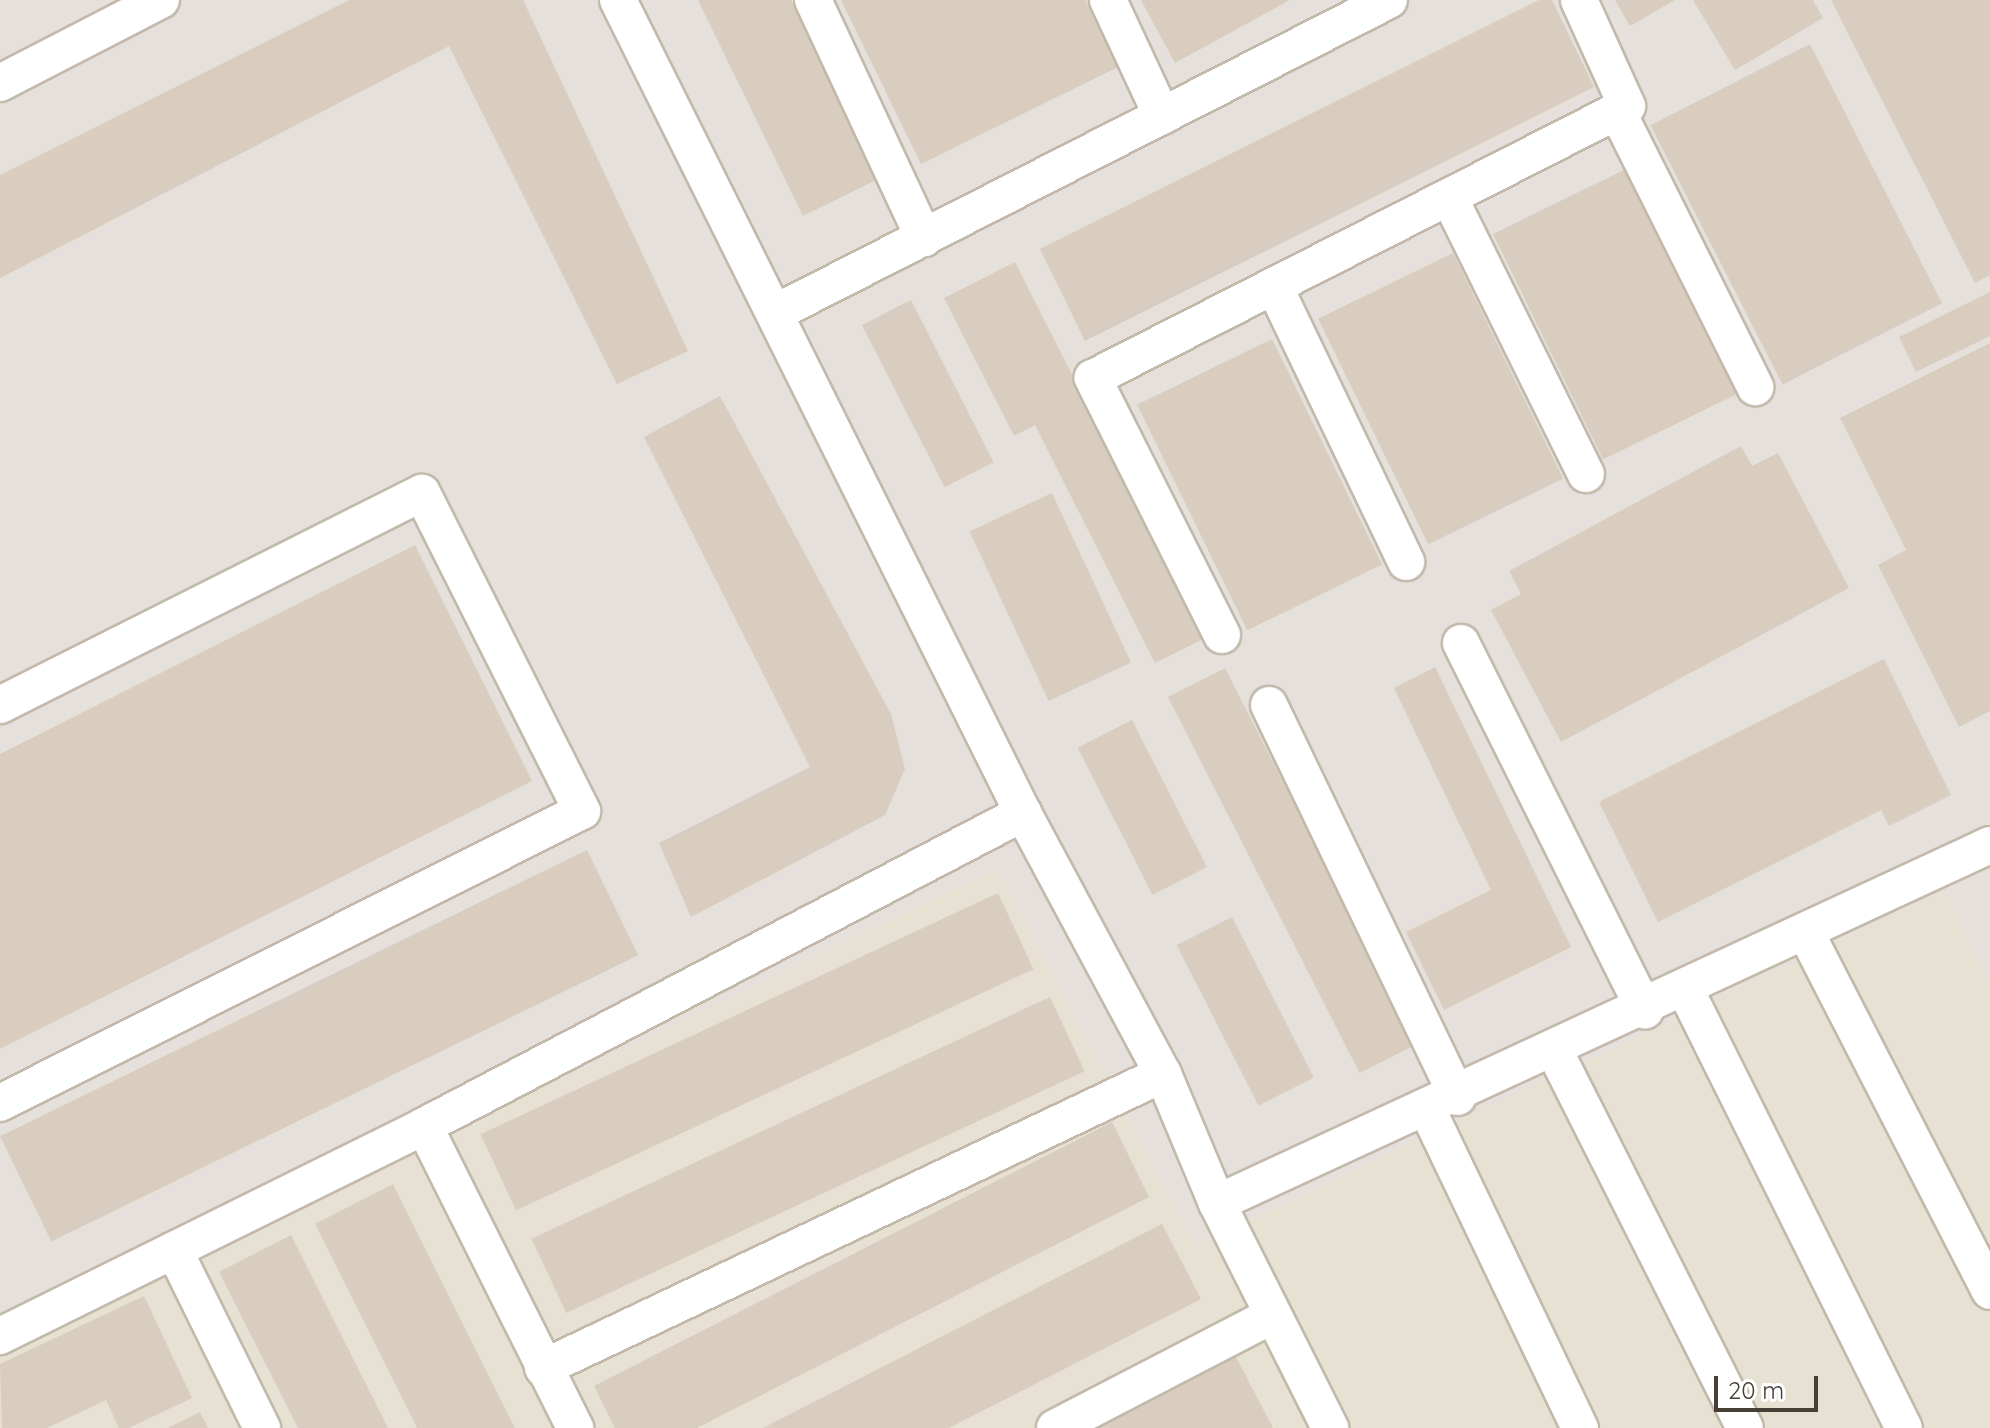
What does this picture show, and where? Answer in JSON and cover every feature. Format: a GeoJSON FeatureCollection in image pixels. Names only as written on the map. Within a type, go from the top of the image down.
{"type":"FeatureCollection","features":[{"type":"Feature","properties":{"kind":"street"},"geometry":{"type":"LineString","coordinates":[[0,83],[161,0]]}},
{"type":"Feature","properties":{"kind":"street"},"geometry":{"type":"LineString","coordinates":[[618,0],[1023,813],[1163,1074],[1217,1203],[1271,1316],[1330,1428]]}},
{"type":"Feature","properties":{"kind":"street"},"geometry":{"type":"LineString","coordinates":[[813,0],[924,238]]}},
{"type":"Feature","properties":{"kind":"street"},"geometry":{"type":"LineString","coordinates":[[1108,0],[1162,116]]}},
{"type":"Feature","properties":{"kind":"street"},"geometry":{"type":"LineString","coordinates":[[775,313],[1389,0]]}},
{"type":"Feature","properties":{"kind":"street"},"geometry":{"type":"LineString","coordinates":[[1222,635],[1093,378],[1627,106],[1579,0]]}},
{"type":"Feature","properties":{"kind":"street"},"geometry":{"type":"LineString","coordinates":[[1617,111],[1755,387]]}},
{"type":"Feature","properties":{"kind":"street"},"geometry":{"type":"LineString","coordinates":[[1449,197],[1586,474]]}},
{"type":"Feature","properties":{"kind":"street"},"geometry":{"type":"LineString","coordinates":[[1274,286],[1406,562]]}},
{"type":"Feature","properties":{"kind":"street"},"geometry":{"type":"LineString","coordinates":[[0,705],[422,493],[582,811],[0,1103]]}},
{"type":"Feature","properties":{"kind":"street"},"geometry":{"type":"LineString","coordinates":[[1461,643],[1645,1010]]}},
{"type":"Feature","properties":{"kind":"street"},"geometry":{"type":"LineString","coordinates":[[1269,705],[1580,1428]]}},
{"type":"Feature","properties":{"kind":"street"},"geometry":{"type":"LineString","coordinates":[[0,1336],[424,1126],[1023,813]]}},
{"type":"Feature","properties":{"kind":"street"},"geometry":{"type":"LineString","coordinates":[[1217,1203],[1443,1104],[1807,935],[1990,845]]}},
{"type":"Feature","properties":{"kind":"street"},"geometry":{"type":"LineString","coordinates":[[1807,935],[1990,1291]]}},
{"type":"Feature","properties":{"kind":"street"},"geometry":{"type":"LineString","coordinates":[[1686,991],[1904,1428]]}},
{"type":"Feature","properties":{"kind":"street"},"geometry":{"type":"LineString","coordinates":[[1555,1052],[1745,1428]]}},
{"type":"Feature","properties":{"kind":"street"},"geometry":{"type":"LineString","coordinates":[[543,1368],[1163,1074]]}},
{"type":"Feature","properties":{"kind":"street"},"geometry":{"type":"LineString","coordinates":[[424,1126],[575,1428]]}},
{"type":"Feature","properties":{"kind":"street"},"geometry":{"type":"LineString","coordinates":[[174,1250],[262,1428]]}},
{"type":"Feature","properties":{"kind":"street"},"geometry":{"type":"LineString","coordinates":[[1055,1428],[1271,1316]]}},
{"type":"Feature","properties":{"kind":"shaded area"},"geometry":{"type":"Polygon","coordinates":[[[0,0],[1990,0],[1990,987],[1945,890],[1195,1246],[997,868],[0,1351],[0,0]]]}},
{"type":"Feature","properties":{"kind":"shaded area"},"geometry":{"type":"Polygon","coordinates":[[[997,867],[1195,1246],[1946,889],[1990,987],[1990,1428],[0,1428],[0,1351],[997,867]]]}},
{"type":"Feature","properties":{"kind":"building"},"geometry":{"type":"Polygon","coordinates":[[[349,0],[523,0],[688,351],[617,384],[449,46],[0,278],[0,175],[349,0]]]}},
{"type":"Feature","properties":{"kind":"building"},"geometry":{"type":"Polygon","coordinates":[[[698,0],[791,0],[878,179],[803,216],[698,0]]]}},
{"type":"Feature","properties":{"kind":"building"},"geometry":{"type":"Polygon","coordinates":[[[841,0],[1085,0],[1118,67],[921,164],[841,0]]]}},
{"type":"Feature","properties":{"kind":"building"},"geometry":{"type":"Polygon","coordinates":[[[1141,0],[1290,0],[1175,63],[1141,0]]]}},
{"type":"Feature","properties":{"kind":"building"},"geometry":{"type":"Polygon","coordinates":[[[1539,0],[1552,0],[1594,87],[1085,341],[1040,249],[1539,0]]]}},
{"type":"Feature","properties":{"kind":"building"},"geometry":{"type":"Polygon","coordinates":[[[1615,0],[1675,0],[1630,26],[1615,0]]]}},
{"type":"Feature","properties":{"kind":"building"},"geometry":{"type":"Polygon","coordinates":[[[1693,0],[1813,0],[1823,18],[1735,70],[1693,0]]]}},
{"type":"Feature","properties":{"kind":"building"},"geometry":{"type":"Polygon","coordinates":[[[1831,0],[1990,0],[1990,275],[1975,283],[1831,0]]]}},
{"type":"Feature","properties":{"kind":"building"},"geometry":{"type":"Polygon","coordinates":[[[1810,44],[1942,303],[1783,385],[1651,125],[1810,44]]]}},
{"type":"Feature","properties":{"kind":"building"},"geometry":{"type":"Polygon","coordinates":[[[1626,169],[1736,395],[1603,459],[1493,234],[1626,169]]]}},
{"type":"Feature","properties":{"kind":"building"},"geometry":{"type":"Polygon","coordinates":[[[1453,253],[1563,479],[1428,544],[1318,319],[1453,253]]]}},
{"type":"Feature","properties":{"kind":"building"},"geometry":{"type":"Polygon","coordinates":[[[1015,262],[1205,638],[1155,663],[1035,425],[1014,436],[944,298],[1015,262]]]}},
{"type":"Feature","properties":{"kind":"building"},"geometry":{"type":"Polygon","coordinates":[[[1990,292],[1990,336],[1916,372],[1899,337],[1990,292]]]}},
{"type":"Feature","properties":{"kind":"building"},"geometry":{"type":"Polygon","coordinates":[[[911,300],[994,462],[945,487],[862,325],[911,300]]]}},
{"type":"Feature","properties":{"kind":"building"},"geometry":{"type":"Polygon","coordinates":[[[1272,339],[1382,565],[1247,630],[1137,405],[1272,339]]]}},
{"type":"Feature","properties":{"kind":"building"},"geometry":{"type":"Polygon","coordinates":[[[1990,343],[1990,711],[1959,727],[1878,565],[1906,550],[1840,418],[1990,343]]]}},
{"type":"Feature","properties":{"kind":"building"},"geometry":{"type":"Polygon","coordinates":[[[720,396],[891,714],[905,769],[885,815],[691,917],[659,843],[810,767],[644,437],[720,396]]]}},
{"type":"Feature","properties":{"kind":"building"},"geometry":{"type":"Polygon","coordinates":[[[1741,446],[1752,466],[1778,453],[1849,588],[1561,742],[1491,610],[1521,594],[1509,571],[1741,446]]]}},
{"type":"Feature","properties":{"kind":"building"},"geometry":{"type":"Polygon","coordinates":[[[1052,493],[1131,662],[1049,701],[970,531],[1052,493]]]}},
{"type":"Feature","properties":{"kind":"building"},"geometry":{"type":"Polygon","coordinates":[[[415,545],[532,781],[0,1049],[0,754],[415,545]]]}},
{"type":"Feature","properties":{"kind":"building"},"geometry":{"type":"Polygon","coordinates":[[[1884,659],[1951,795],[1889,826],[1881,810],[1658,922],[1599,802],[1884,659]]]}},
{"type":"Feature","properties":{"kind":"building"},"geometry":{"type":"Polygon","coordinates":[[[1435,667],[1571,947],[1444,1010],[1406,932],[1491,890],[1394,688],[1435,667]]]}},
{"type":"Feature","properties":{"kind":"building"},"geometry":{"type":"Polygon","coordinates":[[[1225,668],[1417,1044],[1360,1073],[1168,697],[1225,668]]]}},
{"type":"Feature","properties":{"kind":"building"},"geometry":{"type":"Polygon","coordinates":[[[1132,720],[1207,867],[1153,895],[1078,748],[1132,720]]]}},
{"type":"Feature","properties":{"kind":"building"},"geometry":{"type":"Polygon","coordinates":[[[587,850],[638,955],[51,1241],[0,1136],[587,850]]]}},
{"type":"Feature","properties":{"kind":"building"},"geometry":{"type":"Polygon","coordinates":[[[998,893],[1033,969],[516,1210],[480,1134],[998,893]]]}},
{"type":"Feature","properties":{"kind":"building"},"geometry":{"type":"Polygon","coordinates":[[[1232,917],[1314,1077],[1258,1106],[1177,945],[1232,917]]]}},
{"type":"Feature","properties":{"kind":"building"},"geometry":{"type":"Polygon","coordinates":[[[1050,997],[1085,1071],[566,1313],[532,1239],[1050,997]]]}},
{"type":"Feature","properties":{"kind":"building"},"geometry":{"type":"Polygon","coordinates":[[[1112,1122],[1149,1197],[697,1428],[615,1428],[594,1386],[1112,1122]]]}},
{"type":"Feature","properties":{"kind":"building"},"geometry":{"type":"Polygon","coordinates":[[[393,1184],[515,1428],[417,1428],[315,1224],[393,1184]]]}},
{"type":"Feature","properties":{"kind":"building"},"geometry":{"type":"Polygon","coordinates":[[[1162,1224],[1201,1299],[949,1428],[763,1428],[1162,1224]]]}},
{"type":"Feature","properties":{"kind":"building"},"geometry":{"type":"Polygon","coordinates":[[[291,1235],[388,1428],[298,1428],[219,1272],[291,1235]]]}},
{"type":"Feature","properties":{"kind":"building"},"geometry":{"type":"Polygon","coordinates":[[[144,1296],[192,1398],[129,1428],[119,1428],[106,1400],[47,1428],[2,1428],[0,1364],[144,1296]]]}},
{"type":"Feature","properties":{"kind":"building"},"geometry":{"type":"Polygon","coordinates":[[[1234,1353],[1273,1428],[1087,1428],[1234,1353]]]}},
{"type":"Feature","properties":{"kind":"building"},"geometry":{"type":"Polygon","coordinates":[[[200,1412],[208,1428],[168,1428],[200,1412]]]}}]}
